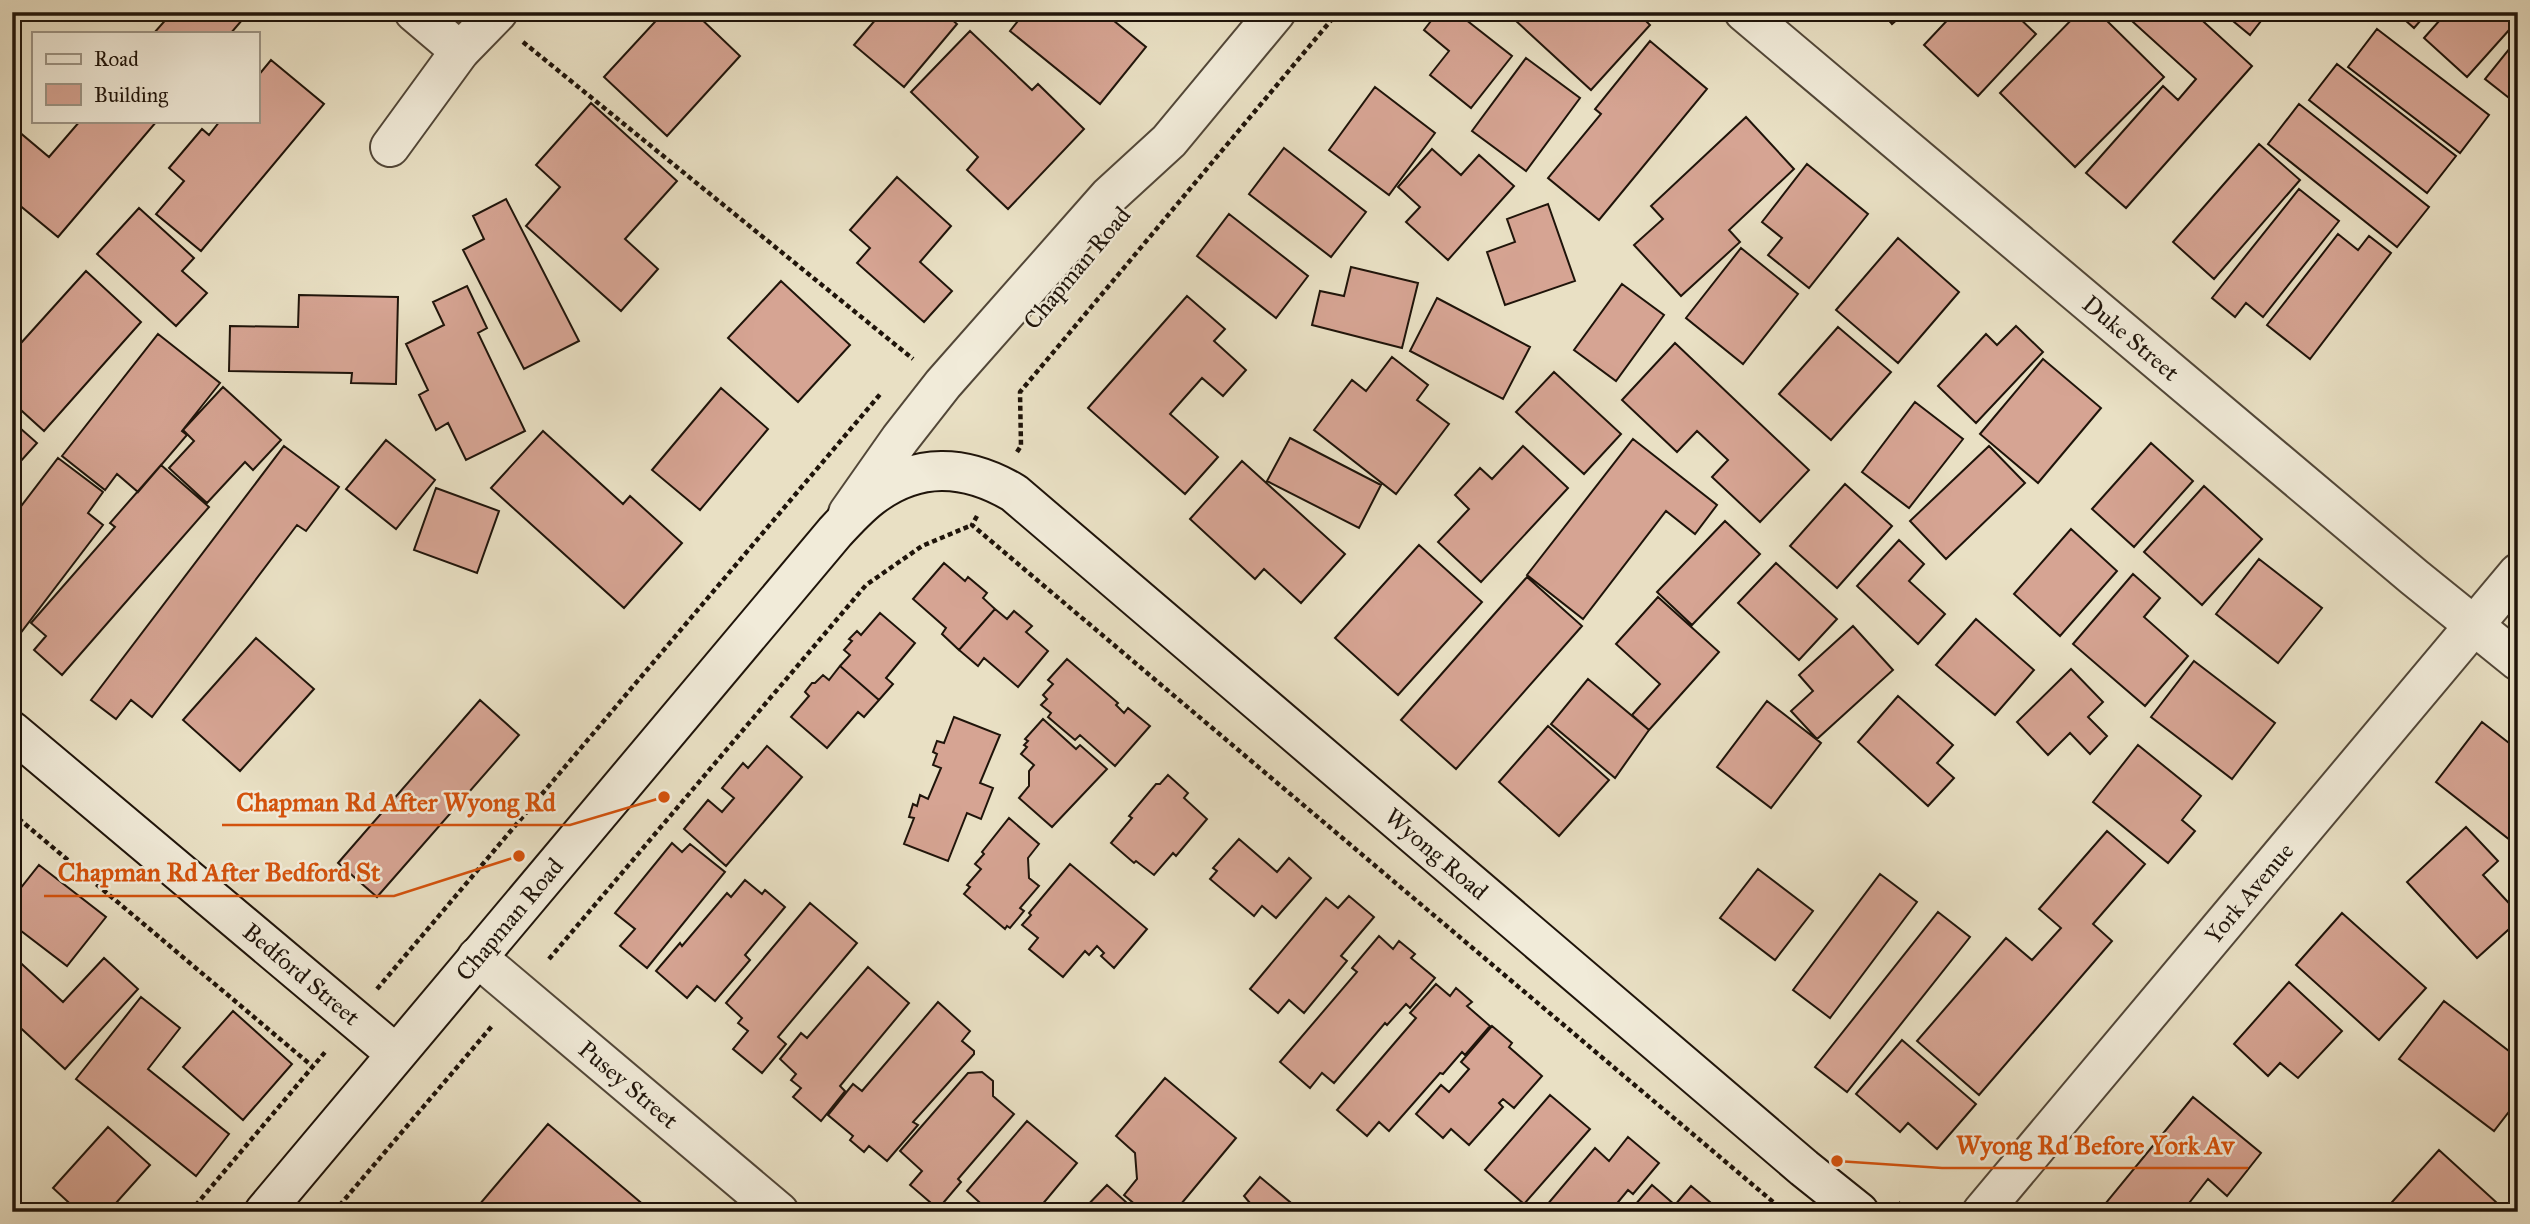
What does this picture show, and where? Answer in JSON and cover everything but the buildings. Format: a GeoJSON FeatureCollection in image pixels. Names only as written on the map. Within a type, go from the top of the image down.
{"type":"FeatureCollection","features":[{"type":"Feature","properties":{"kind":"street"},"geometry":{"type":"LineString","coordinates":[[414,12],[460,51]]}},
{"type":"Feature","properties":{"kind":"street","name":"Chapman Road"},"geometry":{"type":"LineString","coordinates":[[264,1212],[835,531],[943,384],[1109,196],[1169,141],[1276,12]]}},
{"type":"Feature","properties":{"kind":"street","name":"Duke Street"},"geometry":{"type":"LineString","coordinates":[[1744,12],[2518,662]]}},
{"type":"Feature","properties":{"kind":"street"},"geometry":{"type":"LineString","coordinates":[[390,147],[460,51],[497,13]]}},
{"type":"Feature","properties":{"kind":"street","name":"Chapman Road"},"geometry":{"type":"LineString","coordinates":[[835,531],[870,498],[905,477],[940,470],[964,472],[1006,489]]}},
{"type":"Feature","properties":{"kind":"street","name":"Wyong Road"},"geometry":{"type":"LineString","coordinates":[[1006,489],[1859,1212]]}},
{"type":"Feature","properties":{"kind":"street","name":"York Avenue"},"geometry":{"type":"LineString","coordinates":[[1965,1209],[2518,573]]}},
{"type":"Feature","properties":{"kind":"street","name":"Bedford Street"},"geometry":{"type":"LineString","coordinates":[[12,732],[396,1054]]}},
{"type":"Feature","properties":{"kind":"street","name":"Pusey Street"},"geometry":{"type":"LineString","coordinates":[[477,957],[779,1212]]}},
{"type":"Feature","properties":{"kind":"path"},"geometry":{"type":"LineString","coordinates":[[549,959],[866,585],[922,546],[972,524],[1006,489],[1021,446],[1020,392],[1338,12]]}},
{"type":"Feature","properties":{"kind":"path"},"geometry":{"type":"LineString","coordinates":[[497,13],[516,36],[943,384]]}},
{"type":"Feature","properties":{"kind":"path"},"geometry":{"type":"LineString","coordinates":[[903,368],[912,358]]}},
{"type":"Feature","properties":{"kind":"path"},"geometry":{"type":"LineString","coordinates":[[374,993],[885,390]]}},
{"type":"Feature","properties":{"kind":"path"},"geometry":{"type":"LineString","coordinates":[[972,524],[1784,1212]]}},
{"type":"Feature","properties":{"kind":"path"},"geometry":{"type":"LineString","coordinates":[[12,813],[312,1066]]}},
{"type":"Feature","properties":{"kind":"path"},"geometry":{"type":"LineString","coordinates":[[334,1212],[492,1026]]}},
{"type":"Feature","properties":{"kind":"path"},"geometry":{"type":"LineString","coordinates":[[190,1212],[326,1051]]}},
{"type":"Feature","properties":{"kind":"path"},"geometry":{"type":"LineString","coordinates":[[1926,1212],[1965,1209]]}},
{"type":"Feature","properties":{"kind":"place","name":"Chapman Rd After Wyong Rd"},"geometry":{"type":"Point","coordinates":[664,797]}},
{"type":"Feature","properties":{"kind":"place","name":"Chapman Rd After Bedford St"},"geometry":{"type":"Point","coordinates":[519,856]}},
{"type":"Feature","properties":{"kind":"place","name":"Wyong Rd Before York Av"},"geometry":{"type":"Point","coordinates":[1837,1161]}}]}
